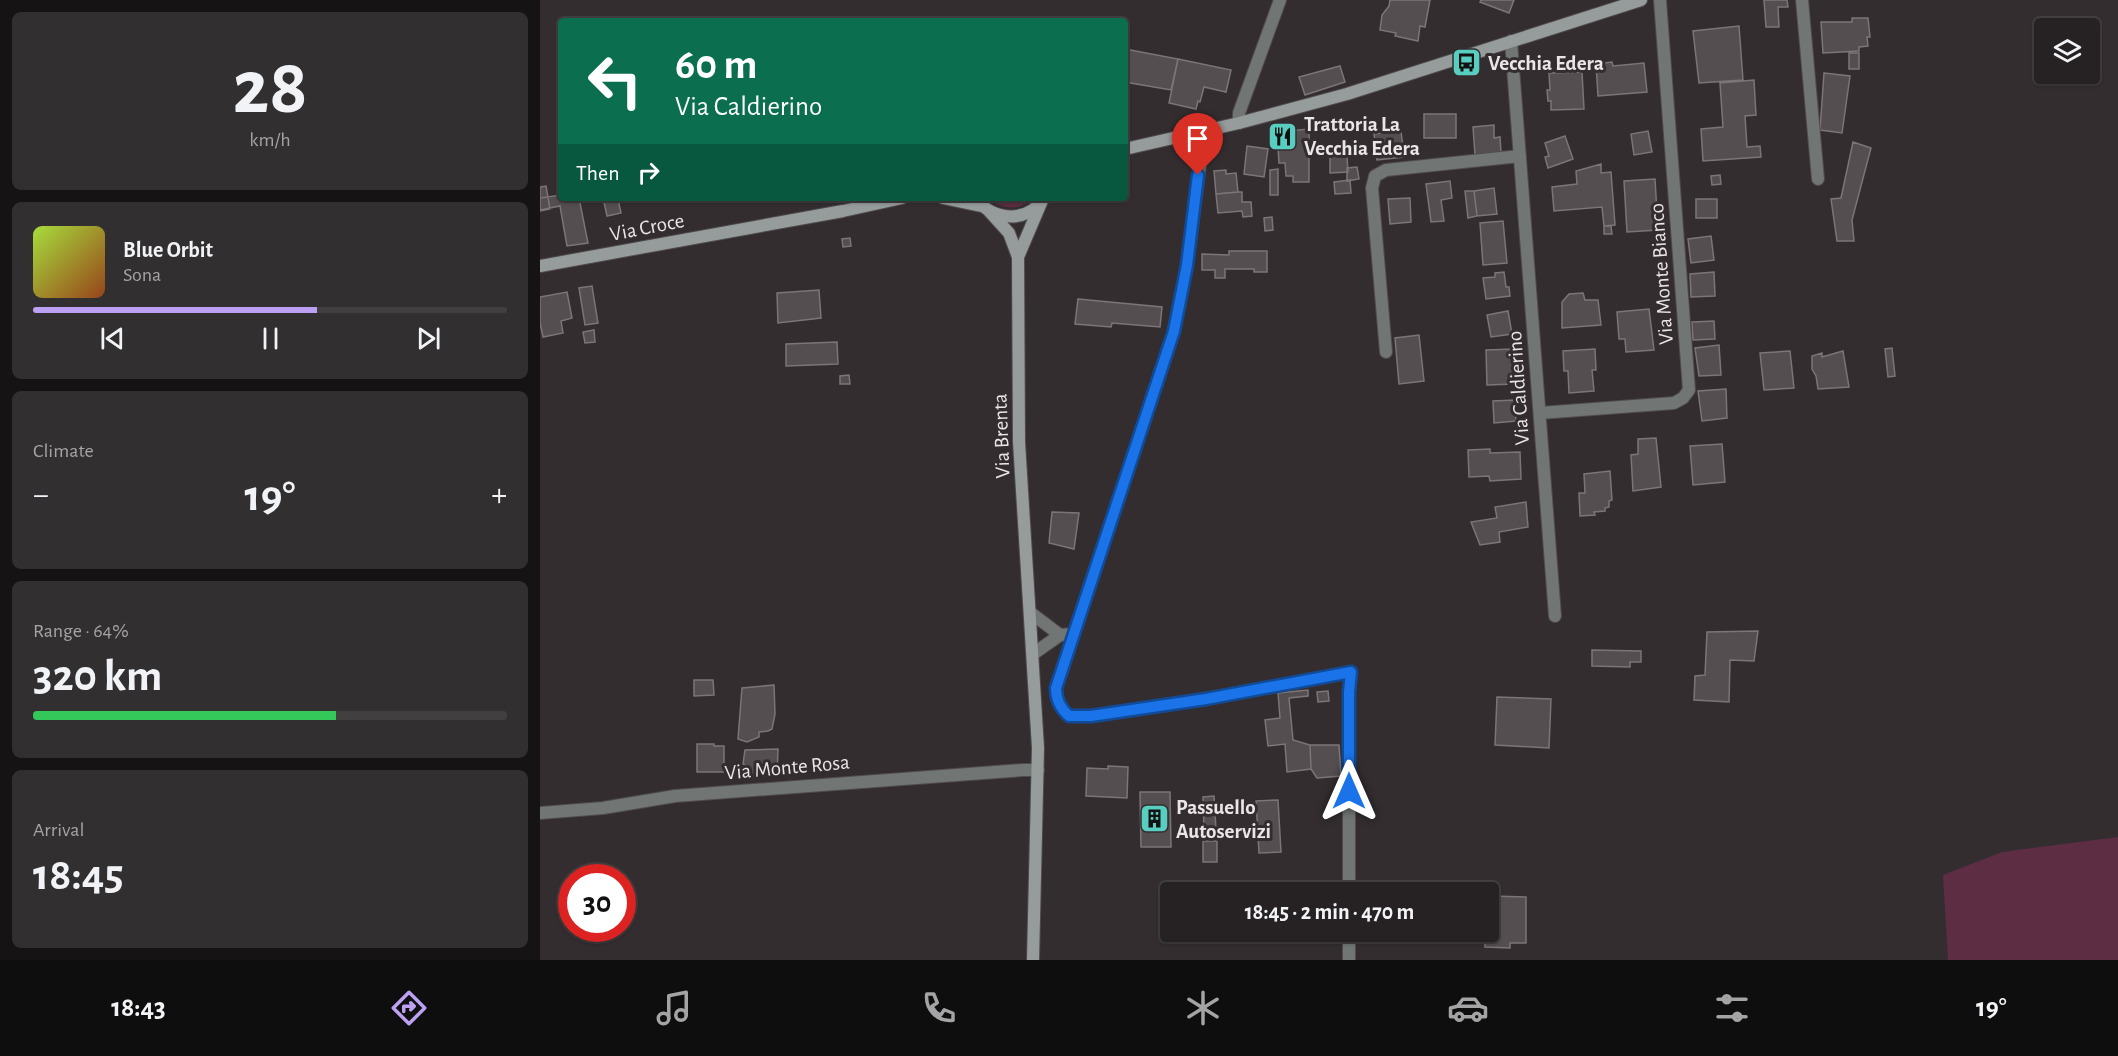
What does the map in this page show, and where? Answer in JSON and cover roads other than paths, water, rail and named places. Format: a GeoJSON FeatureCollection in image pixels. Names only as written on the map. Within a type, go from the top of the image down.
{"type":"FeatureCollection","features":[{"type":"Feature","properties":{"kind":"main road"},"geometry":{"type":"LineString","coordinates":[[1128,148],[1239,123],[1347,94],[1641,0]]}},
{"type":"Feature","properties":{"kind":"main road","name":"Via Croce"},"geometry":{"type":"LineString","coordinates":[[540,266],[888,201]]}},
{"type":"Feature","properties":{"kind":"main road"},"geometry":{"type":"LineString","coordinates":[[960,201],[982,205],[1000,216],[1011,217],[1034,210],[1042,201]]}},
{"type":"Feature","properties":{"kind":"main road","name":"Via Brenta"},"geometry":{"type":"LineString","coordinates":[[1018,257],[1043,201]]}},
{"type":"Feature","properties":{"kind":"main road","name":"Via Brenta"},"geometry":{"type":"LineString","coordinates":[[982,205],[1009,233],[1018,257],[1019,442],[1031,613],[1038,770],[1033,960]]}},
{"type":"Feature","properties":{"kind":"street"},"geometry":{"type":"LineString","coordinates":[[1239,123],[1239,113],[1280,0]]}},
{"type":"Feature","properties":{"kind":"street","name":"Via Monte Bianco"},"geometry":{"type":"LineString","coordinates":[[1540,413],[1674,403],[1683,398],[1689,390],[1660,0]]}},
{"type":"Feature","properties":{"kind":"street"},"geometry":{"type":"LineString","coordinates":[[1802,0],[1818,179]]}},
{"type":"Feature","properties":{"kind":"street","name":"Via Caldierino"},"geometry":{"type":"LineString","coordinates":[[1511,40],[1555,616]]}},
{"type":"Feature","properties":{"kind":"street"},"geometry":{"type":"LineString","coordinates":[[1386,352],[1372,188],[1375,176],[1386,170],[1520,156]]}},
{"type":"Feature","properties":{"kind":"street"},"geometry":{"type":"LineString","coordinates":[[1201,157],[1187,265],[1174,331],[1066,635],[1056,688],[1059,704],[1069,716],[1091,716],[1195,701],[1351,672],[1349,692],[1349,882]]}},
{"type":"Feature","properties":{"kind":"street"},"geometry":{"type":"LineString","coordinates":[[1031,613],[1066,635]]}},
{"type":"Feature","properties":{"kind":"street"},"geometry":{"type":"LineString","coordinates":[[1033,654],[1066,635]]}},
{"type":"Feature","properties":{"kind":"street","name":"Via Monte Rosa"},"geometry":{"type":"LineString","coordinates":[[540,813],[603,808],[675,796],[1011,770],[1038,770]]}},
{"type":"Feature","properties":{"kind":"street"},"geometry":{"type":"LineString","coordinates":[[1349,942],[1349,960]]}},
{"type":"Feature","properties":{"kind":"place","name":"Vecchia Edera"},"geometry":{"type":"Point","coordinates":[1467,63]}},
{"type":"Feature","properties":{"kind":"place","name":"Trattoria La Vecchia Edera"},"geometry":{"type":"Point","coordinates":[1283,136]}},
{"type":"Feature","properties":{"kind":"place","name":"Passuello Autoservizi"},"geometry":{"type":"Point","coordinates":[1155,819]}}]}
